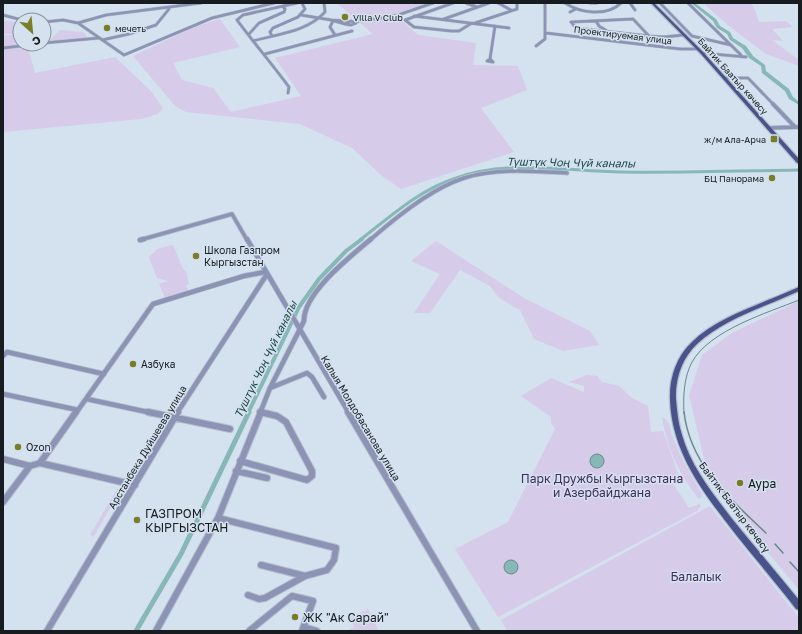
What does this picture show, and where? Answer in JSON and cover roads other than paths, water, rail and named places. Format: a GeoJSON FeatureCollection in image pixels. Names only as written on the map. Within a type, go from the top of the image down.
{"type":"FeatureCollection","features":[{"type":"Feature","properties":{"kind":"main road","name":"Байтик Баатыр көчөсү"},"geometry":{"type":"LineString","coordinates":[[652,3],[702,54],[799,162]]}},
{"type":"Feature","properties":{"kind":"main road","name":"Байтик Баатыр көчөсү"},"geometry":{"type":"LineString","coordinates":[[799,289],[722,325],[694,343],[677,368],[672,399],[676,433],[692,469],[728,518],[799,606]]}},
{"type":"Feature","properties":{"kind":"street"},"geometry":{"type":"LineString","coordinates":[[78,23],[120,13],[169,9],[201,3]]}},
{"type":"Feature","properties":{"kind":"street"},"geometry":{"type":"LineString","coordinates":[[52,21],[63,20],[78,23],[97,34],[101,39],[122,55],[127,55],[192,25],[240,10],[263,4],[274,3]]}},
{"type":"Feature","properties":{"kind":"street"},"geometry":{"type":"LineString","coordinates":[[288,93],[289,87],[266,54],[260,51],[237,19],[246,14],[297,3]]}},
{"type":"Feature","properties":{"kind":"street"},"geometry":{"type":"LineString","coordinates":[[301,15],[305,8],[302,3]]}},
{"type":"Feature","properties":{"kind":"street"},"geometry":{"type":"LineString","coordinates":[[253,41],[305,26],[320,18],[326,9],[324,3]]}},
{"type":"Feature","properties":{"kind":"street"},"geometry":{"type":"LineString","coordinates":[[272,36],[270,32],[273,28],[301,15],[346,22],[352,25],[355,22],[398,15],[433,3]]}},
{"type":"Feature","properties":{"kind":"street"},"geometry":{"type":"LineString","coordinates":[[453,3],[405,20],[414,27],[451,32],[459,31],[473,23],[517,9],[517,3]]}},
{"type":"Feature","properties":{"kind":"street"},"geometry":{"type":"LineString","coordinates":[[466,3],[477,7]]}},
{"type":"Feature","properties":{"kind":"street"},"geometry":{"type":"LineString","coordinates":[[442,20],[489,3]]}},
{"type":"Feature","properties":{"kind":"street"},"geometry":{"type":"LineString","coordinates":[[498,3],[510,10]]}},
{"type":"Feature","properties":{"kind":"street"},"geometry":{"type":"LineString","coordinates":[[536,46],[545,39],[545,3]]}},
{"type":"Feature","properties":{"kind":"street"},"geometry":{"type":"LineString","coordinates":[[565,3],[576,9],[587,11],[602,11],[616,8],[621,3]]}},
{"type":"Feature","properties":{"kind":"street"},"geometry":{"type":"LineString","coordinates":[[590,3],[597,3]]}},
{"type":"Feature","properties":{"kind":"street"},"geometry":{"type":"LineString","coordinates":[[630,3],[635,10]]}},
{"type":"Feature","properties":{"kind":"street"},"geometry":{"type":"LineString","coordinates":[[660,3],[692,35],[731,45]]}},
{"type":"Feature","properties":{"kind":"street"},"geometry":{"type":"LineString","coordinates":[[688,3],[741,55]]}},
{"type":"Feature","properties":{"kind":"street"},"geometry":{"type":"LineString","coordinates":[[249,34],[251,27],[285,11],[283,6]]}},
{"type":"Feature","properties":{"kind":"street"},"geometry":{"type":"LineString","coordinates":[[52,42],[101,39],[156,25],[169,9]]}},
{"type":"Feature","properties":{"kind":"street"},"geometry":{"type":"LineString","coordinates":[[570,12],[576,9]]}},
{"type":"Feature","properties":{"kind":"street"},"geometry":{"type":"LineString","coordinates":[[240,10],[246,14]]}},
{"type":"Feature","properties":{"kind":"street"},"geometry":{"type":"LineString","coordinates":[[398,15],[509,28]]}},
{"type":"Feature","properties":{"kind":"street"},"geometry":{"type":"LineString","coordinates":[[272,17],[284,23]]}},
{"type":"Feature","properties":{"kind":"street"},"geometry":{"type":"LineString","coordinates":[[649,36],[633,19],[571,22],[576,28],[649,36],[665,37],[684,35]]}},
{"type":"Feature","properties":{"kind":"street"},"geometry":{"type":"LineString","coordinates":[[332,20],[330,27],[335,35]]}},
{"type":"Feature","properties":{"kind":"street"},"geometry":{"type":"LineString","coordinates":[[596,21],[599,26],[608,31]]}},
{"type":"Feature","properties":{"kind":"street"},"geometry":{"type":"LineString","coordinates":[[490,59],[495,26]]}},
{"type":"Feature","properties":{"kind":"street"},"geometry":{"type":"LineString","coordinates":[[266,54],[352,31]]}},
{"type":"Feature","properties":{"kind":"street","name":"Проектируемая улица"},"geometry":{"type":"LineString","coordinates":[[546,33],[697,49]]}},
{"type":"Feature","properties":{"kind":"street"},"geometry":{"type":"LineString","coordinates":[[702,54],[741,55],[746,57]]}},
{"type":"Feature","properties":{"kind":"street"},"geometry":{"type":"LineString","coordinates":[[724,78],[748,78],[794,127]]}},
{"type":"Feature","properties":{"kind":"street"},"geometry":{"type":"LineString","coordinates":[[768,128],[799,126]]}},
{"type":"Feature","properties":{"kind":"street"},"geometry":{"type":"LineString","coordinates":[[156,631],[218,518],[270,388],[304,321],[304,310],[311,299],[343,264],[401,214],[443,186],[462,178],[495,173],[522,171],[567,173]]}},
{"type":"Feature","properties":{"kind":"street","name":"Калыя Молдобасанова улица"},"geometry":{"type":"LineString","coordinates":[[140,240],[232,214],[294,323],[477,631]]}},
{"type":"Feature","properties":{"kind":"street"},"geometry":{"type":"LineString","coordinates":[[40,463],[153,304],[244,276],[266,273]]}},
{"type":"Feature","properties":{"kind":"street","name":"Арстанбека Дуйшеева улица"},"geometry":{"type":"LineString","coordinates":[[47,631],[174,418],[266,273]]}},
{"type":"Feature","properties":{"kind":"street"},"geometry":{"type":"LineString","coordinates":[[3,356],[7,352],[104,374]]}},
{"type":"Feature","properties":{"kind":"street"},"geometry":{"type":"LineString","coordinates":[[270,388],[307,373],[312,377],[324,397]]}},
{"type":"Feature","properties":{"kind":"street"},"geometry":{"type":"LineString","coordinates":[[3,394],[78,410]]}},
{"type":"Feature","properties":{"kind":"street"},"geometry":{"type":"LineString","coordinates":[[87,398],[230,429]]}},
{"type":"Feature","properties":{"kind":"street"},"geometry":{"type":"LineString","coordinates":[[240,461],[303,479],[308,480],[312,476],[312,471],[286,422],[277,416],[260,412]]}},
{"type":"Feature","properties":{"kind":"street"},"geometry":{"type":"LineString","coordinates":[[3,459],[30,466],[40,463],[134,484]]}},
{"type":"Feature","properties":{"kind":"street"},"geometry":{"type":"LineString","coordinates":[[3,502],[30,466]]}},
{"type":"Feature","properties":{"kind":"street"},"geometry":{"type":"LineString","coordinates":[[236,471],[267,478]]}},
{"type":"Feature","properties":{"kind":"street"},"geometry":{"type":"LineString","coordinates":[[218,518],[336,548],[337,553],[330,568],[327,570],[305,576],[265,598],[259,599],[248,594]]}},
{"type":"Feature","properties":{"kind":"street"},"geometry":{"type":"LineString","coordinates":[[261,566],[305,576]]}},
{"type":"Feature","properties":{"kind":"street"},"geometry":{"type":"LineString","coordinates":[[249,631],[292,596],[313,601],[303,629],[317,631]]}},
{"type":"Feature","properties":{"kind":"waterway"},"geometry":{"type":"LineString","coordinates":[[693,3],[715,20],[718,27],[729,33],[731,39],[744,47],[751,57],[763,66],[764,72],[787,90],[791,98],[799,104]]}},
{"type":"Feature","properties":{"kind":"waterway"},"geometry":{"type":"LineString","coordinates":[[699,8],[705,12]]}},
{"type":"Feature","properties":{"kind":"waterway"},"geometry":{"type":"LineString","coordinates":[[701,9],[705,12]]}},
{"type":"Feature","properties":{"kind":"waterway"},"geometry":{"type":"LineString","coordinates":[[705,12],[713,18]]}},
{"type":"Feature","properties":{"kind":"waterway"},"geometry":{"type":"LineString","coordinates":[[755,61],[762,65]]}},
{"type":"Feature","properties":{"kind":"waterway","name":"Түштүк Чоң Чүй каналы"},"geometry":{"type":"LineString","coordinates":[[360,240],[406,204],[430,189],[456,178],[476,172],[517,167],[621,172],[799,170]]}},
{"type":"Feature","properties":{"kind":"waterway","name":"Түштүк Чоң Чүй каналы"},"geometry":{"type":"LineString","coordinates":[[248,413],[299,307],[319,279],[346,251],[362,239]]}},
{"type":"Feature","properties":{"kind":"waterway"},"geometry":{"type":"LineString","coordinates":[[684,412],[684,393],[687,374],[692,362],[700,351],[725,332],[740,324],[799,300]]}},
{"type":"Feature","properties":{"kind":"waterway","name":"Түштүк Чоң Чүй каналы"},"geometry":{"type":"LineString","coordinates":[[136,631],[181,554],[249,412]]}},
{"type":"Feature","properties":{"kind":"waterway"},"geometry":{"type":"LineString","coordinates":[[684,412],[688,431],[694,448],[703,465],[726,494],[766,533]]}},
{"type":"Feature","properties":{"kind":"waterway"},"geometry":{"type":"LineString","coordinates":[[775,544],[783,553]]}},
{"type":"Feature","properties":{"kind":"waterway"},"geometry":{"type":"LineString","coordinates":[[790,562],[799,572]]}},
{"type":"Feature","properties":{"kind":"place","name":"Villa V Club"},"geometry":{"type":"Point","coordinates":[345,17]}},
{"type":"Feature","properties":{"kind":"place","name":"мечеть"},"geometry":{"type":"Point","coordinates":[107,28]}},
{"type":"Feature","properties":{"kind":"place","name":"ж/м Ала-Арча"},"geometry":{"type":"Point","coordinates":[774,139]}},
{"type":"Feature","properties":{"kind":"place","name":"БЦ Панорама"},"geometry":{"type":"Point","coordinates":[772,178]}},
{"type":"Feature","properties":{"kind":"place","name":"Школа Газпром Кыргызстан"},"geometry":{"type":"Point","coordinates":[196,256]}},
{"type":"Feature","properties":{"kind":"place","name":"Азбука"},"geometry":{"type":"Point","coordinates":[133,364]}},
{"type":"Feature","properties":{"kind":"place","name":"Ozon"},"geometry":{"type":"Point","coordinates":[18,447]}},
{"type":"Feature","properties":{"kind":"place","name":"Аура"},"geometry":{"type":"Point","coordinates":[740,483]}},
{"type":"Feature","properties":{"kind":"place","name":"ГАЗПРОМ КЫРГЫЗСТАН"},"geometry":{"type":"Point","coordinates":[137,520]}},
{"type":"Feature","properties":{"kind":"place","name":"ЖК \"Ак Сарай\""},"geometry":{"type":"Point","coordinates":[295,617]}},
{"type":"Feature","properties":{"kind":"park label","name":"Парк Дружбы Кыргызстана и Азербайджана"},"geometry":{"type":"Point","coordinates":[602,485]}},
{"type":"Feature","properties":{"kind":"park label","name":"Балалык"},"geometry":{"type":"Point","coordinates":[696,576]}}]}
